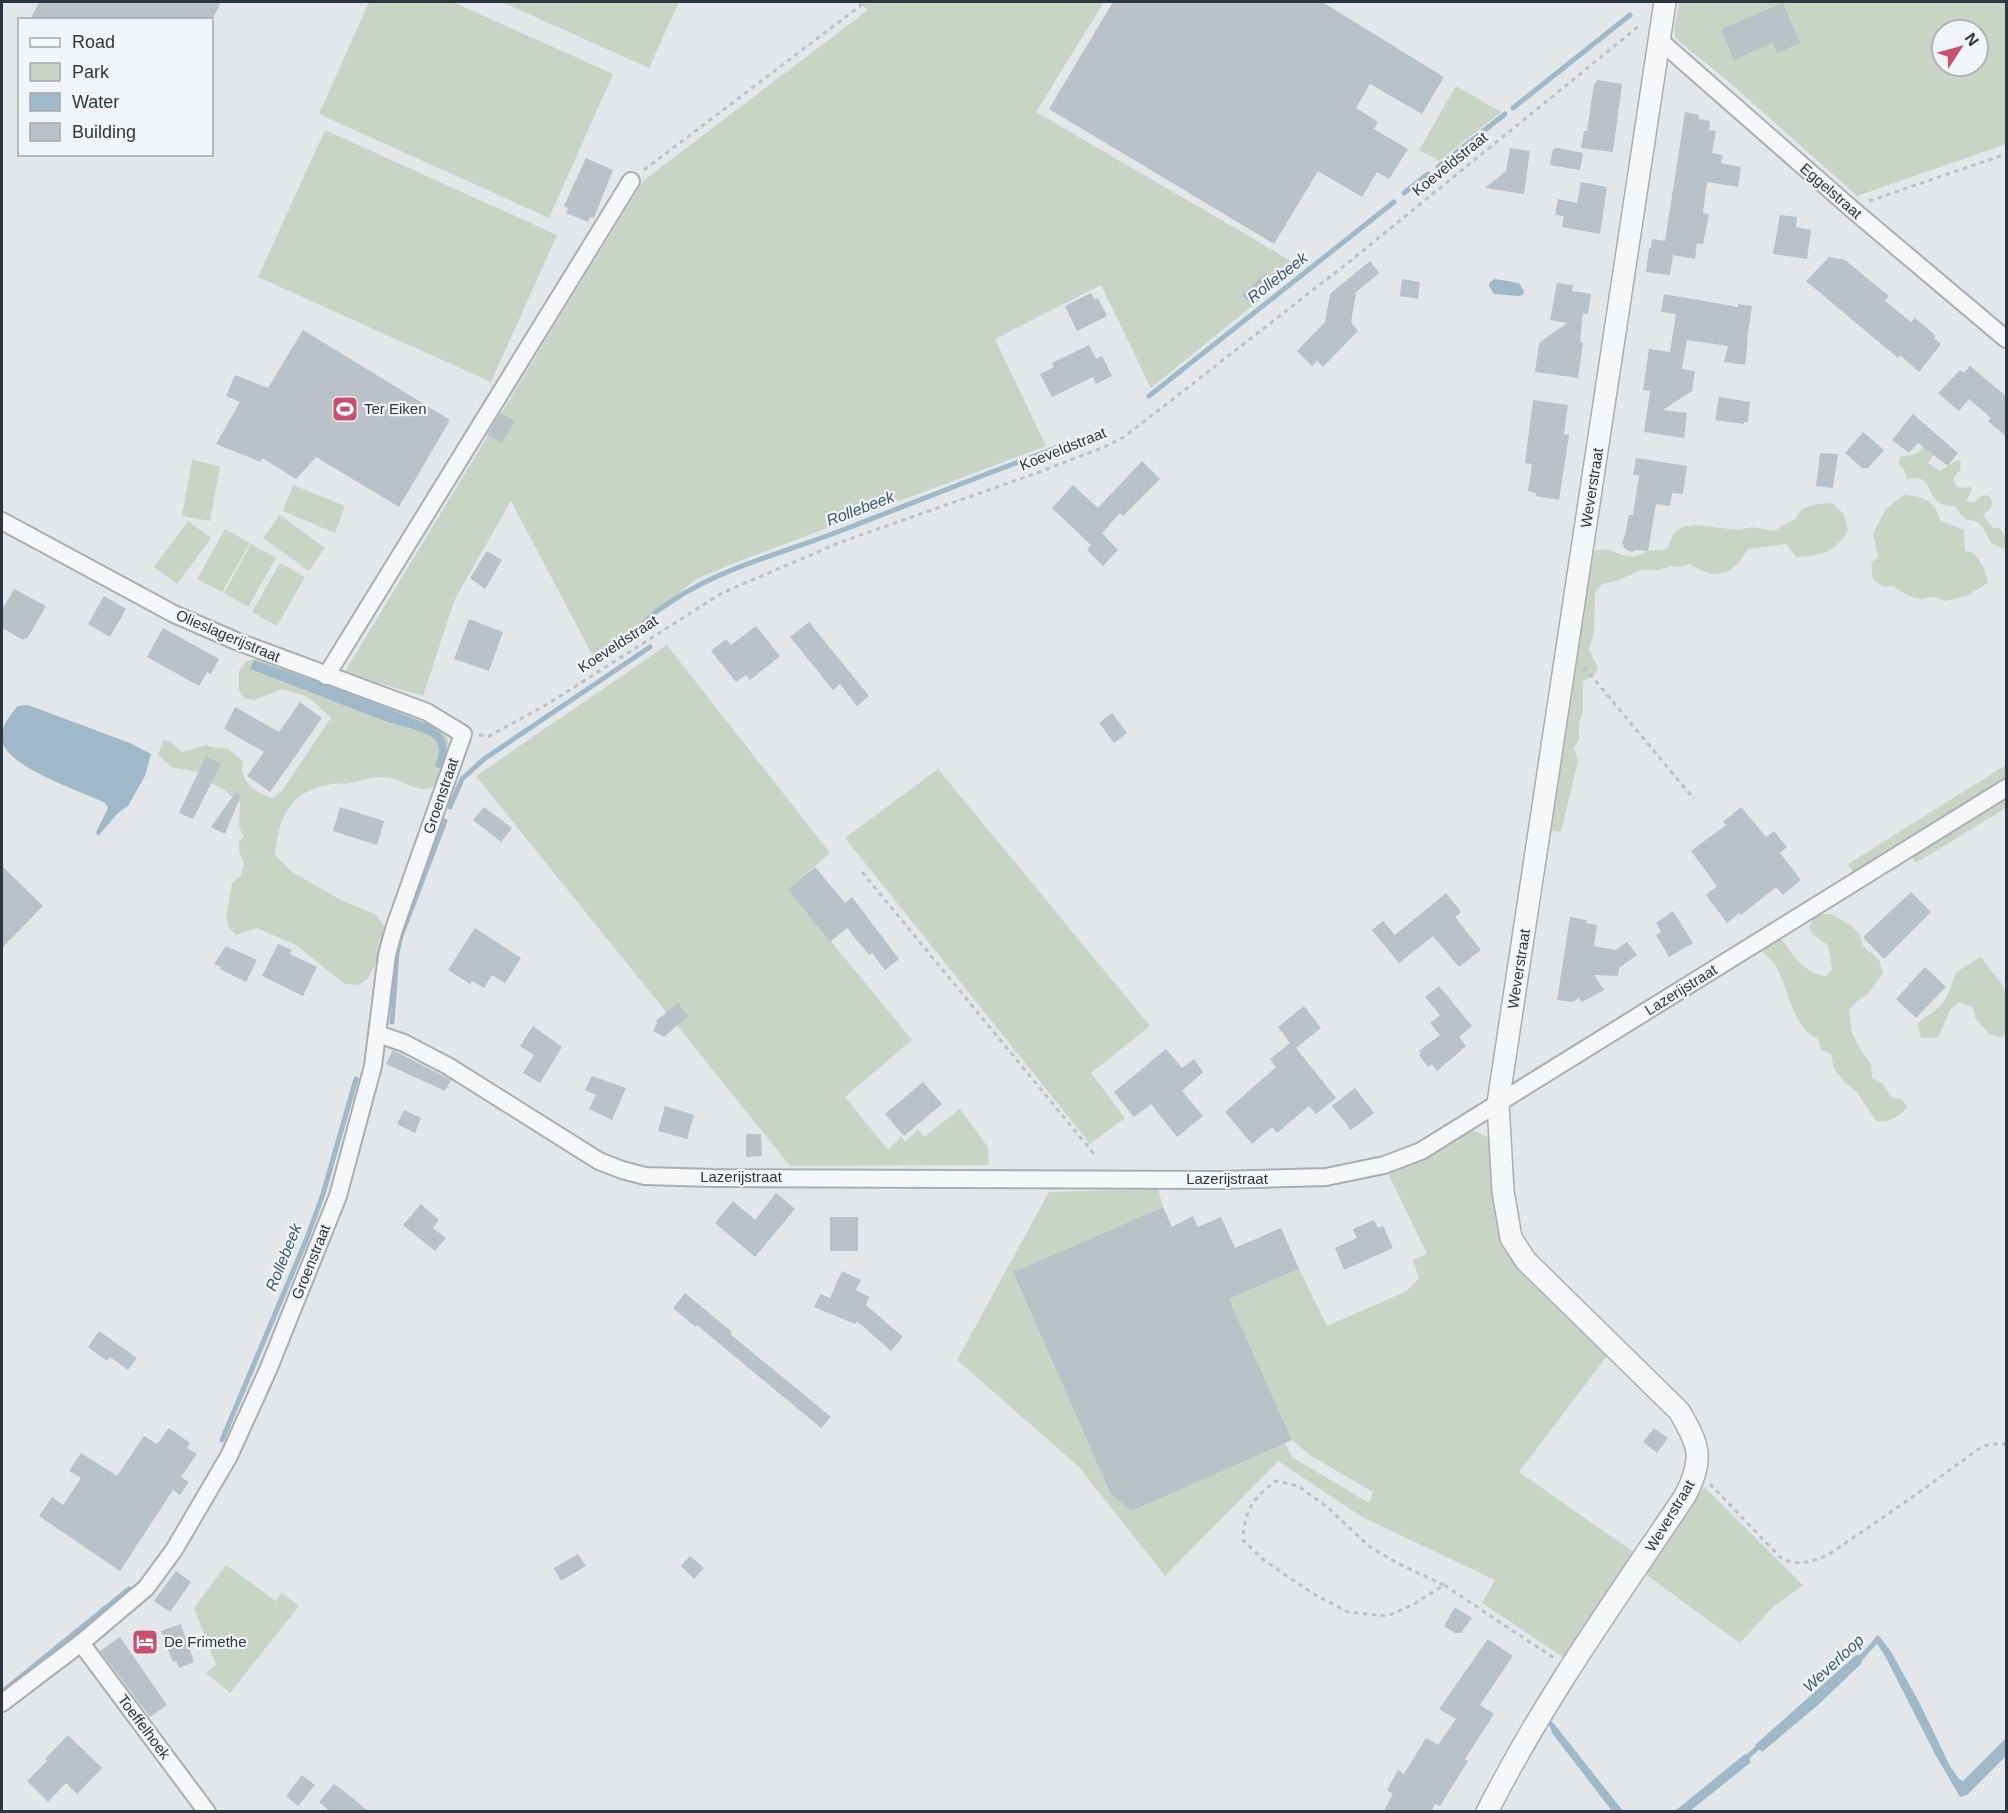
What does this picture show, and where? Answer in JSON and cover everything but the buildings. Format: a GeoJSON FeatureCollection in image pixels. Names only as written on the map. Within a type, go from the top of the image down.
{"type":"FeatureCollection","features":[{"type":"Feature","properties":{"kind":"street","name":"Weverstraat"},"geometry":{"type":"LineString","coordinates":[[1487,1812],[1504,1777],[1571,1668],[1684,1496],[1693,1480],[1698,1461],[1695,1437],[1679,1411],[1526,1261],[1511,1238],[1503,1191],[1498,1103],[1665,2]]}},
{"type":"Feature","properties":{"kind":"street","name":"Eggelstraat"},"geometry":{"type":"LineString","coordinates":[[1658,39],[1852,210],[2007,339]]}},
{"type":"Feature","properties":{"kind":"street"},"geometry":{"type":"LineString","coordinates":[[326,675],[631,181]]}},
{"type":"Feature","properties":{"kind":"street","name":"Olieslagerijstraat"},"geometry":{"type":"LineString","coordinates":[[2,521],[174,614],[236,641],[427,712],[463,734]]}},
{"type":"Feature","properties":{"kind":"street","name":"Groenstraat"},"geometry":{"type":"LineString","coordinates":[[2,1703],[81,1643],[146,1588],[174,1550],[229,1456],[268,1370],[338,1196],[373,1066],[387,955],[394,929],[463,734]]}},
{"type":"Feature","properties":{"kind":"street","name":"Lazerijstraat"},"geometry":{"type":"LineString","coordinates":[[378,1034],[404,1043],[448,1066],[599,1161],[645,1176],[1221,1180],[1326,1178],[1384,1165],[1412,1155],[2007,788]]}},
{"type":"Feature","properties":{"kind":"street","name":"Toeffelhoek"},"geometry":{"type":"LineString","coordinates":[[81,1643],[207,1812]]}},
{"type":"Feature","properties":{"kind":"path"},"geometry":{"type":"LineString","coordinates":[[631,181],[860,6],[862,2]]}},
{"type":"Feature","properties":{"kind":"path","name":"Koeveldstraat"},"geometry":{"type":"LineString","coordinates":[[463,734],[489,736],[546,705],[722,592],[841,542],[1034,474],[1124,437],[1348,262],[1639,26],[1658,39]]}},
{"type":"Feature","properties":{"kind":"path"},"geometry":{"type":"LineString","coordinates":[[1852,210],[1868,201],[2007,154]]}},
{"type":"Feature","properties":{"kind":"path"},"geometry":{"type":"LineString","coordinates":[[1568,648],[1694,799]]}},
{"type":"Feature","properties":{"kind":"path"},"geometry":{"type":"LineString","coordinates":[[862,872],[1095,1155]]}},
{"type":"Feature","properties":{"kind":"path"},"geometry":{"type":"LineString","coordinates":[[1695,1471],[1772,1550],[1786,1561],[1797,1563],[1812,1561],[1829,1554],[1987,1444],[2007,1444]]}},
{"type":"Feature","properties":{"kind":"path"},"geometry":{"type":"LineString","coordinates":[[1444,1585],[1414,1604],[1387,1616],[1348,1612],[1312,1593],[1265,1561],[1243,1540],[1244,1522],[1257,1495],[1276,1481],[1298,1486],[1327,1507],[1370,1547],[1444,1585],[1571,1668]]}},
{"type":"Feature","properties":{"kind":"green space"},"geometry":{"type":"Polygon","coordinates":[[[369,2],[453,2],[613,74],[549,218],[319,114],[369,2]]]}},
{"type":"Feature","properties":{"kind":"green space"},"geometry":{"type":"Polygon","coordinates":[[[502,2],[679,2],[649,68],[502,2]]]}},
{"type":"Feature","properties":{"kind":"green space"},"geometry":{"type":"Polygon","coordinates":[[[857,2],[1104,2],[1036,112],[1300,267],[1151,388],[1101,285],[995,339],[1046,446],[696,579],[597,664],[511,501],[455,599],[423,696],[344,673],[644,180],[868,10],[857,2]]]}},
{"type":"Feature","properties":{"kind":"green space"},"geometry":{"type":"Polygon","coordinates":[[[1679,2],[2006,2],[2006,144],[1857,196],[1729,82],[1676,39],[1674,29],[1679,2]]]}},
{"type":"Feature","properties":{"kind":"green space"},"geometry":{"type":"Polygon","coordinates":[[[1456,86],[1501,112],[1439,161],[1419,150],[1456,86]]]}},
{"type":"Feature","properties":{"kind":"green space"},"geometry":{"type":"Polygon","coordinates":[[[325,130],[557,235],[491,382],[258,277],[325,130]]]}},
{"type":"Feature","properties":{"kind":"green space"},"geometry":{"type":"Polygon","coordinates":[[[1925,442],[1934,455],[1928,463],[1940,471],[1957,460],[1961,461],[1960,470],[1953,478],[1956,486],[1960,488],[1971,487],[1972,491],[1966,501],[1973,503],[1983,495],[1989,496],[1992,501],[1991,508],[1983,515],[1993,528],[2000,528],[2006,538],[2004,549],[1991,543],[1982,526],[1976,521],[1967,520],[1955,506],[1938,502],[1923,480],[1907,479],[1905,471],[1899,464],[1900,457],[1915,454],[1925,442]]]}},
{"type":"Feature","properties":{"kind":"green space"},"geometry":{"type":"Polygon","coordinates":[[[192,460],[220,466],[210,521],[182,516],[192,460]]]}},
{"type":"Feature","properties":{"kind":"green space"},"geometry":{"type":"Polygon","coordinates":[[[293,485],[345,506],[335,533],[283,511],[293,485]]]}},
{"type":"Feature","properties":{"kind":"green space"},"geometry":{"type":"Polygon","coordinates":[[[1904,495],[1922,498],[1935,508],[1940,520],[1964,530],[1965,551],[1974,553],[1984,568],[1988,583],[1966,596],[1946,601],[1933,597],[1921,599],[1911,597],[1892,586],[1883,587],[1873,579],[1871,563],[1878,557],[1873,533],[1886,509],[1904,495]]]}},
{"type":"Feature","properties":{"kind":"green space"},"geometry":{"type":"Polygon","coordinates":[[[1833,503],[1844,515],[1848,531],[1838,544],[1826,552],[1796,557],[1786,544],[1748,549],[1736,565],[1724,573],[1708,573],[1690,564],[1659,570],[1641,570],[1616,581],[1602,584],[1595,593],[1594,632],[1589,650],[1598,667],[1595,674],[1583,682],[1583,712],[1579,723],[1579,740],[1574,748],[1578,761],[1561,832],[1547,830],[1588,562],[1593,551],[1609,550],[1633,556],[1665,550],[1674,533],[1682,527],[1696,525],[1739,530],[1752,527],[1774,531],[1795,519],[1802,509],[1817,504],[1833,503]]]}},
{"type":"Feature","properties":{"kind":"green space"},"geometry":{"type":"Polygon","coordinates":[[[280,515],[325,548],[309,571],[263,538],[280,515]]]}},
{"type":"Feature","properties":{"kind":"green space"},"geometry":{"type":"Polygon","coordinates":[[[188,521],[211,538],[177,584],[154,567],[188,521]]]}},
{"type":"Feature","properties":{"kind":"green space"},"geometry":{"type":"Polygon","coordinates":[[[225,529],[250,543],[222,592],[197,579],[225,529]]]}},
{"type":"Feature","properties":{"kind":"green space"},"geometry":{"type":"Polygon","coordinates":[[[251,544],[276,558],[248,607],[224,593],[251,544]]]}},
{"type":"Feature","properties":{"kind":"green space"},"geometry":{"type":"Polygon","coordinates":[[[280,563],[305,577],[277,626],[252,612],[280,563]]]}},
{"type":"Feature","properties":{"kind":"green space"},"geometry":{"type":"Polygon","coordinates":[[[667,645],[830,853],[788,889],[912,1040],[845,1097],[888,1150],[901,1136],[905,1142],[918,1129],[924,1137],[960,1109],[988,1147],[989,1165],[790,1166],[476,776],[667,645]]]}},
{"type":"Feature","properties":{"kind":"green space"},"geometry":{"type":"Polygon","coordinates":[[[264,658],[435,721],[448,739],[444,766],[430,788],[420,789],[396,779],[381,777],[317,788],[296,799],[289,807],[280,828],[275,855],[292,872],[341,900],[375,914],[384,926],[384,937],[378,961],[367,979],[359,985],[345,984],[296,945],[257,928],[236,935],[230,929],[226,918],[232,883],[241,875],[244,864],[239,851],[239,841],[244,837],[239,827],[240,803],[223,789],[205,780],[198,772],[171,767],[158,755],[163,740],[171,742],[182,752],[207,745],[229,749],[243,762],[243,775],[254,789],[272,798],[282,791],[331,718],[303,695],[282,689],[254,700],[244,698],[239,690],[239,671],[247,661],[264,658]]]}},
{"type":"Feature","properties":{"kind":"green space"},"geometry":{"type":"Polygon","coordinates":[[[2006,765],[2006,779],[1854,873],[1848,864],[2006,765]]]}},
{"type":"Feature","properties":{"kind":"green space"},"geometry":{"type":"Polygon","coordinates":[[[938,769],[1150,1026],[1091,1073],[1125,1118],[1090,1144],[845,838],[938,769]]]}},
{"type":"Feature","properties":{"kind":"green space"},"geometry":{"type":"Polygon","coordinates":[[[2006,797],[2006,808],[1916,863],[1911,856],[2006,797]]]}},
{"type":"Feature","properties":{"kind":"green space"},"geometry":{"type":"Polygon","coordinates":[[[1820,914],[1831,914],[1850,925],[1859,933],[1863,946],[1879,960],[1883,973],[1868,994],[1858,1000],[1849,1010],[1852,1033],[1871,1064],[1872,1078],[1883,1084],[1891,1097],[1902,1099],[1907,1107],[1897,1117],[1890,1120],[1876,1121],[1856,1091],[1845,1083],[1834,1069],[1831,1054],[1822,1050],[1817,1038],[1809,1034],[1802,1026],[1776,966],[1763,952],[1769,941],[1781,938],[1805,968],[1826,976],[1832,969],[1828,945],[1812,934],[1809,927],[1813,919],[1820,914]]]}},
{"type":"Feature","properties":{"kind":"green space"},"geometry":{"type":"Polygon","coordinates":[[[1981,957],[2003,986],[2006,994],[2006,1032],[2003,1037],[1990,1035],[1975,1018],[1973,1007],[1959,1002],[1950,1010],[1938,1038],[1921,1038],[1918,1024],[1945,1000],[1956,972],[1981,957]]]}},
{"type":"Feature","properties":{"kind":"green space"},"geometry":{"type":"Polygon","coordinates":[[[1470,1129],[1490,1138],[1507,1248],[1524,1274],[1607,1356],[1519,1472],[1635,1553],[1566,1659],[1482,1603],[1495,1580],[1362,1517],[1278,1461],[1165,1576],[1079,1467],[957,1360],[1049,1192],[1158,1189],[1163,1207],[1013,1272],[1111,1495],[1132,1511],[1285,1443],[1292,1457],[1369,1503],[1373,1492],[1311,1456],[1292,1440],[1229,1299],[1299,1269],[1327,1326],[1407,1291],[1419,1278],[1413,1260],[1427,1254],[1387,1171],[1423,1160],[1470,1129]]]}},
{"type":"Feature","properties":{"kind":"green space"},"geometry":{"type":"Polygon","coordinates":[[[1704,1487],[1803,1585],[1773,1607],[1740,1643],[1645,1574],[1704,1487]]]}},
{"type":"Feature","properties":{"kind":"green space"},"geometry":{"type":"Polygon","coordinates":[[[226,1565],[276,1601],[282,1593],[299,1606],[230,1693],[206,1673],[216,1665],[194,1608],[226,1565]]]}},
{"type":"Feature","properties":{"kind":"water"},"geometry":{"type":"Polygon","coordinates":[[[1495,279],[1519,283],[1524,291],[1523,295],[1494,294],[1489,286],[1490,282],[1495,279]]]}},
{"type":"Feature","properties":{"kind":"water"},"geometry":{"type":"Polygon","coordinates":[[[254,660],[330,686],[430,725],[445,739],[446,755],[442,769],[435,766],[439,750],[437,743],[431,737],[250,669],[254,660]]]}},
{"type":"Feature","properties":{"kind":"water"},"geometry":{"type":"Polygon","coordinates":[[[28,705],[130,743],[151,754],[145,776],[128,806],[118,813],[98,836],[96,832],[108,808],[105,803],[29,768],[6,749],[2,734],[9,717],[18,706],[28,705]]]}},
{"type":"Feature","properties":{"kind":"water"},"geometry":{"type":"Polygon","coordinates":[[[1878,1635],[1890,1650],[1919,1702],[1950,1766],[1959,1779],[1963,1781],[2006,1738],[2006,1756],[1967,1795],[1960,1797],[1936,1756],[1874,1639],[1878,1635]]]}},
{"type":"Feature","properties":{"kind":"water"},"geometry":{"type":"Polygon","coordinates":[[[1856,1655],[1863,1657],[1861,1664],[1818,1705],[1762,1752],[1755,1745],[1856,1655]]]}},
{"type":"Feature","properties":{"kind":"water"},"geometry":{"type":"Polygon","coordinates":[[[1549,1719],[1623,1811],[1612,1811],[1552,1733],[1546,1724],[1549,1719]]]}},
{"type":"Feature","properties":{"kind":"water"},"geometry":{"type":"Polygon","coordinates":[[[1745,1754],[1751,1762],[1690,1811],[1675,1811],[1745,1754]]]}},
{"type":"Feature","properties":{"kind":"waterway","name":"Rollebeek"},"geometry":{"type":"LineString","coordinates":[[1513,108],[1630,15]]}},
{"type":"Feature","properties":{"kind":"waterway","name":"Rollebeek"},"geometry":{"type":"LineString","coordinates":[[1438,167],[1505,114]]}},
{"type":"Feature","properties":{"kind":"waterway","name":"Rollebeek"},"geometry":{"type":"LineString","coordinates":[[1404,193],[1428,174]]}},
{"type":"Feature","properties":{"kind":"waterway","name":"Rollebeek"},"geometry":{"type":"LineString","coordinates":[[1149,396],[1394,202]]}},
{"type":"Feature","properties":{"kind":"waterway","name":"Rollebeek"},"geometry":{"type":"LineString","coordinates":[[641,627],[672,601],[733,570],[1100,432]]}},
{"type":"Feature","properties":{"kind":"waterway","name":"Rollebeek"},"geometry":{"type":"LineString","coordinates":[[450,807],[462,779],[484,759],[650,647]]}},
{"type":"Feature","properties":{"kind":"waterway","name":"Rollebeek"},"geometry":{"type":"LineString","coordinates":[[392,1022],[397,953],[401,936],[445,821]]}},
{"type":"Feature","properties":{"kind":"waterway","name":"Rollebeek"},"geometry":{"type":"LineString","coordinates":[[222,1440],[307,1238],[323,1194],[356,1079]]}},
{"type":"Feature","properties":{"kind":"waterway","name":"Rollebeek"},"geometry":{"type":"LineString","coordinates":[[2,1692],[129,1589]]}},
{"type":"Feature","properties":{"kind":"waterway","name":"Weverloop"},"geometry":{"type":"LineString","coordinates":[[1858,1661],[1878,1639],[1880,1642]]}},
{"type":"Feature","properties":{"kind":"waterway","name":"Weverloop"},"geometry":{"type":"LineString","coordinates":[[1743,1761],[1763,1743]]}},
{"type":"Feature","properties":{"kind":"place","name":"Ter Eiken"},"geometry":{"type":"Point","coordinates":[345,409]}},
{"type":"Feature","properties":{"kind":"place","name":"De Frimethe"},"geometry":{"type":"Point","coordinates":[145,1642]}}]}
